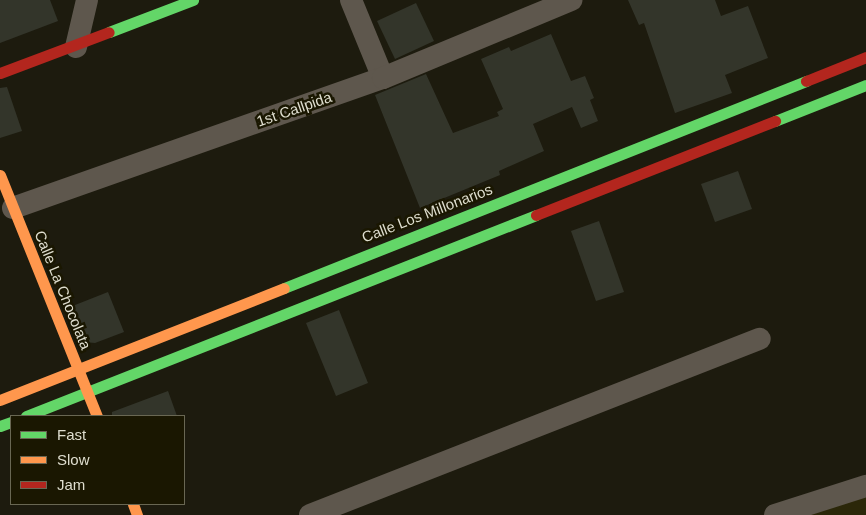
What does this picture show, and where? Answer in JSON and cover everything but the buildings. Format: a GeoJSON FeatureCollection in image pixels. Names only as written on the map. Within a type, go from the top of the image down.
{"type":"FeatureCollection","features":[{"type":"Feature","properties":{"kind":"street"},"geometry":{"type":"LineString","coordinates":[[17,81],[76,47],[87,0]]}},
{"type":"Feature","properties":{"kind":"street"},"geometry":{"type":"LineString","coordinates":[[0,73],[76,47],[193,0]]}},
{"type":"Feature","properties":{"kind":"street"},"geometry":{"type":"LineString","coordinates":[[351,0],[383,78]]}},
{"type":"Feature","properties":{"kind":"street","name":"1st Callpida"},"geometry":{"type":"LineString","coordinates":[[13,208],[383,78],[571,0]]}},
{"type":"Feature","properties":{"kind":"street","name":"Calle Los Millonarios"},"geometry":{"type":"LineString","coordinates":[[0,400],[866,57]]}},
{"type":"Feature","properties":{"kind":"street"},"geometry":{"type":"LineString","coordinates":[[29,415],[866,85]]}},
{"type":"Feature","properties":{"kind":"street","name":"Calle La Chocolata"},"geometry":{"type":"LineString","coordinates":[[0,175],[97,415]]}},
{"type":"Feature","properties":{"kind":"street"},"geometry":{"type":"LineString","coordinates":[[310,515],[760,338]]}},
{"type":"Feature","properties":{"kind":"street"},"geometry":{"type":"LineString","coordinates":[[775,515],[866,486]]}},
{"type":"Feature","properties":{"kind":"shaded area"},"geometry":{"type":"Polygon","coordinates":[[[866,493],[866,515],[799,515],[866,493]]]}},
{"type":"Feature","properties":{"kind":"traffic: fast"},"geometry":{"type":"LineString","coordinates":[[109,32],[193,0]]}},
{"type":"Feature","properties":{"kind":"traffic: fast"},"geometry":{"type":"LineString","coordinates":[[284,288],[806,81]]}},
{"type":"Feature","properties":{"kind":"traffic: fast"},"geometry":{"type":"LineString","coordinates":[[775,121],[866,85]]}},
{"type":"Feature","properties":{"kind":"traffic: fast"},"geometry":{"type":"LineString","coordinates":[[29,415],[536,215]]}},
{"type":"Feature","properties":{"kind":"traffic: fast"},"geometry":{"type":"LineString","coordinates":[[0,426],[10,422]]}},
{"type":"Feature","properties":{"kind":"traffic: slow"},"geometry":{"type":"LineString","coordinates":[[0,175],[97,415]]}},
{"type":"Feature","properties":{"kind":"traffic: slow"},"geometry":{"type":"LineString","coordinates":[[0,400],[284,288]]}},
{"type":"Feature","properties":{"kind":"traffic: slow"},"geometry":{"type":"LineString","coordinates":[[133,505],[137,515]]}},
{"type":"Feature","properties":{"kind":"traffic: jam"},"geometry":{"type":"LineString","coordinates":[[0,73],[109,32]]}},
{"type":"Feature","properties":{"kind":"traffic: jam"},"geometry":{"type":"LineString","coordinates":[[806,81],[866,57]]}},
{"type":"Feature","properties":{"kind":"traffic: jam"},"geometry":{"type":"LineString","coordinates":[[536,215],[775,121]]}}]}
